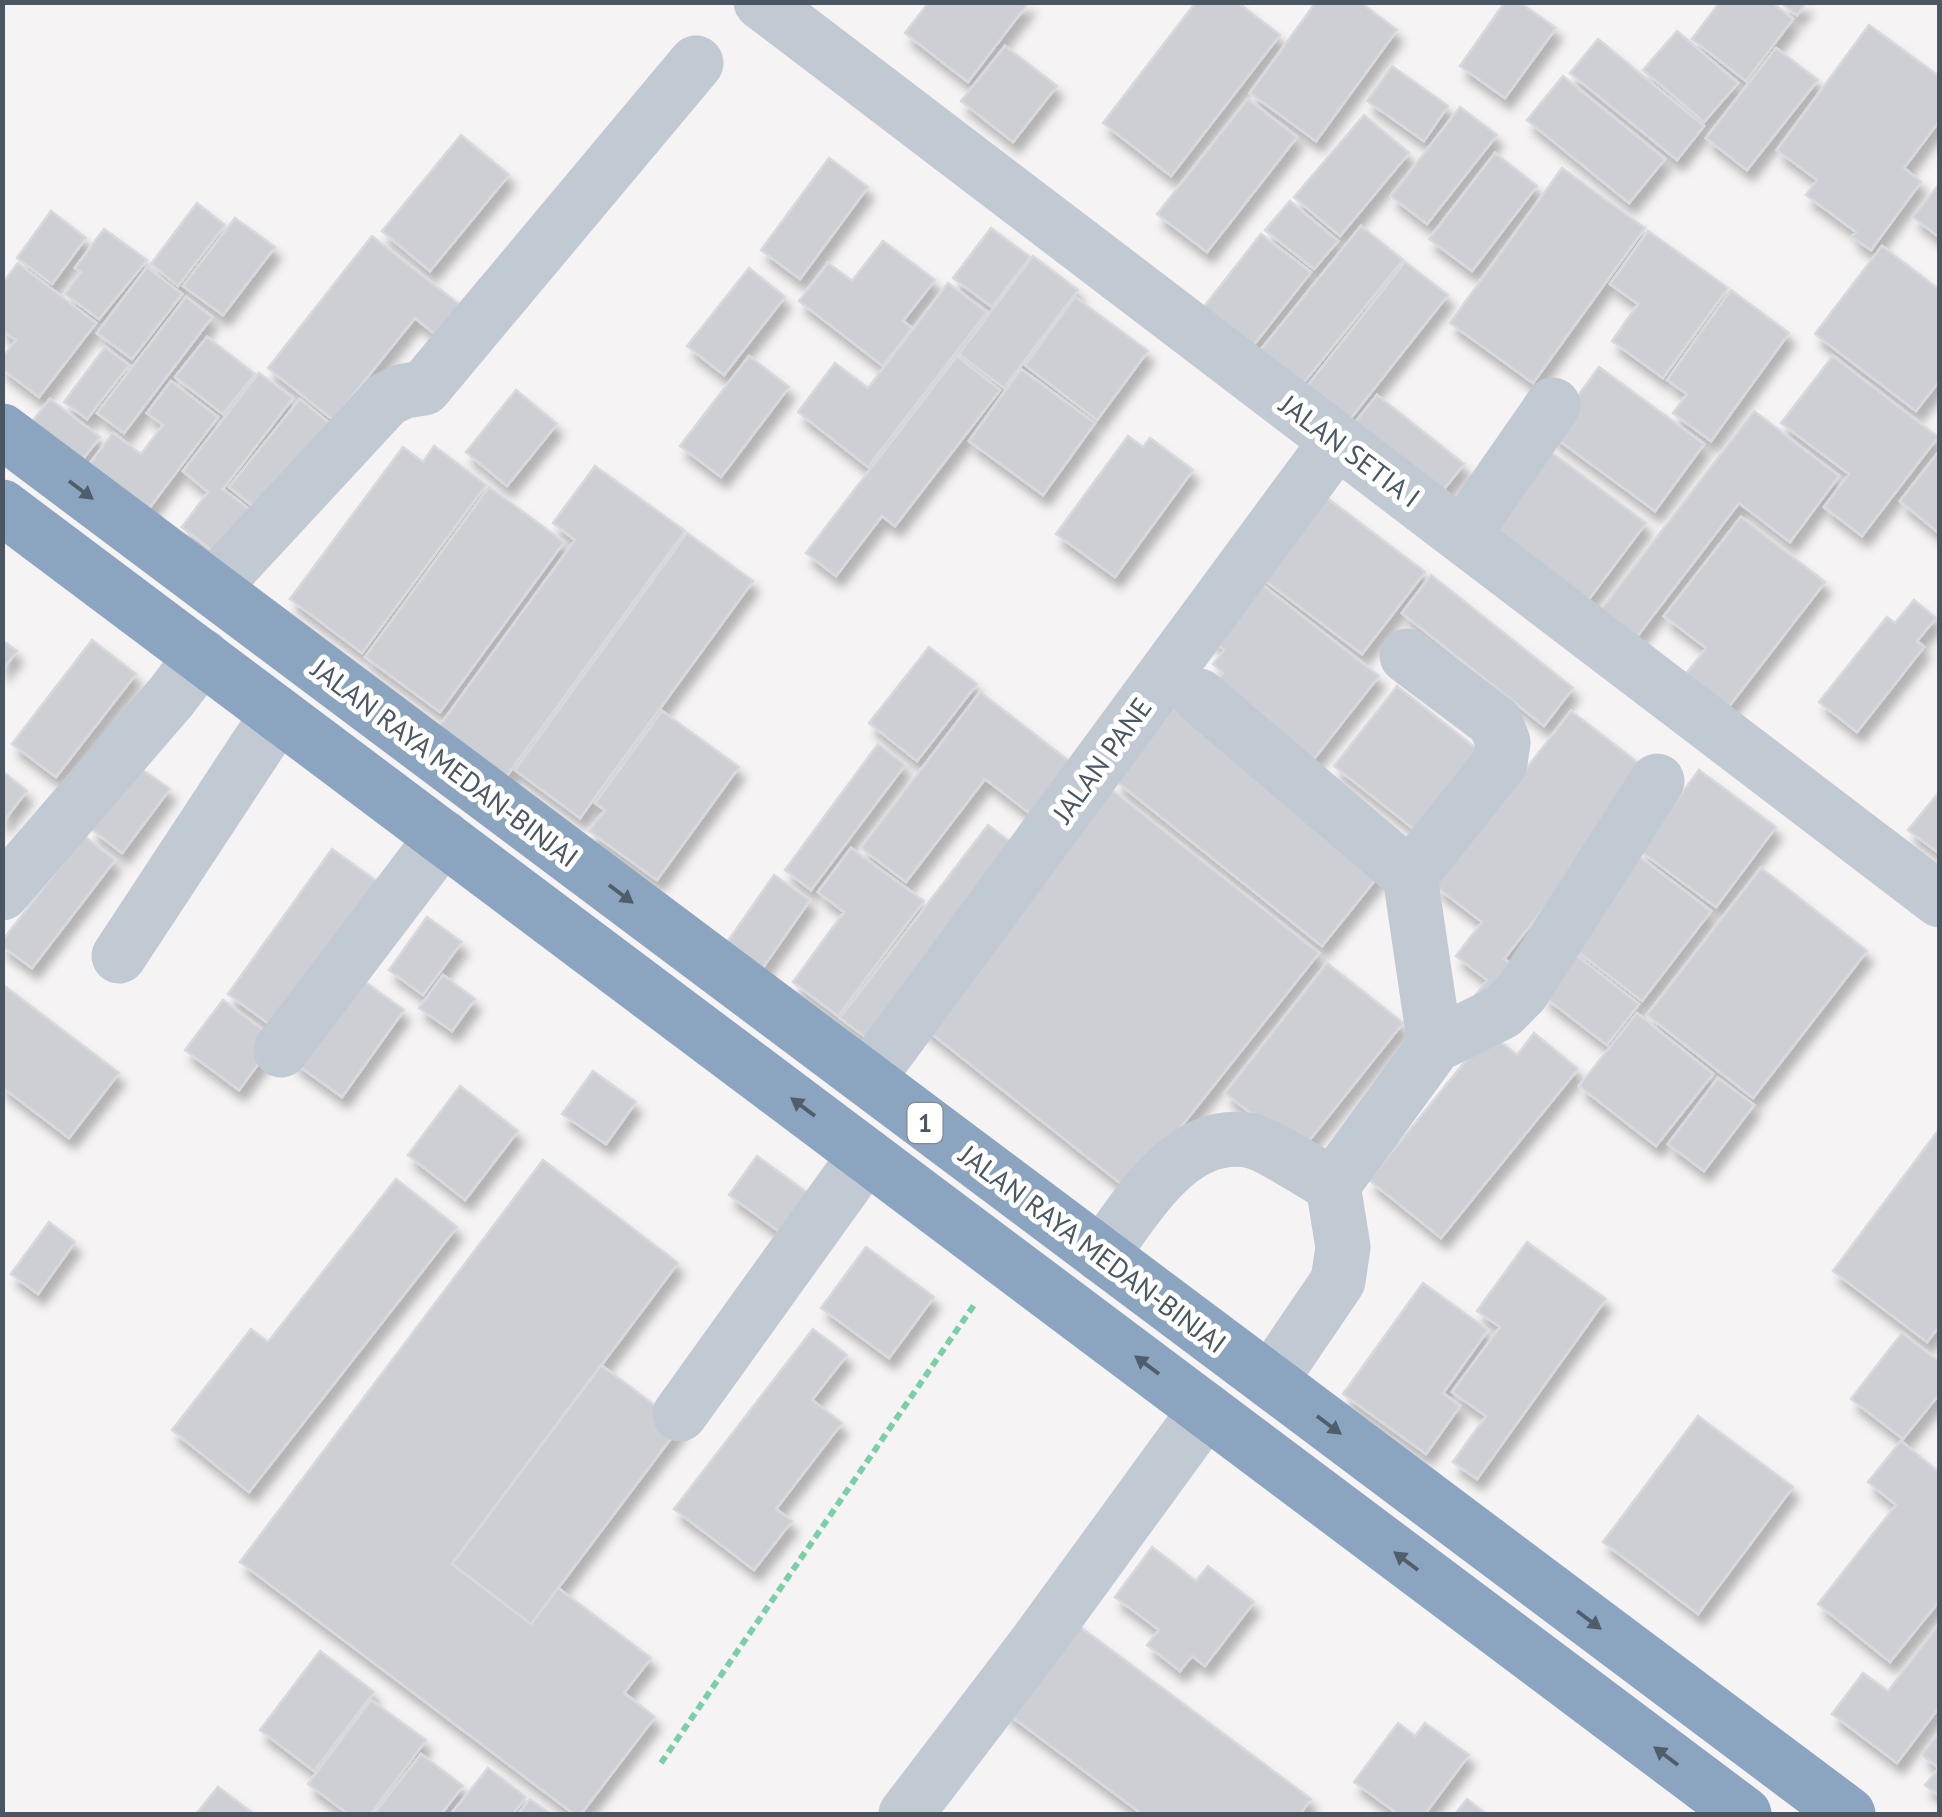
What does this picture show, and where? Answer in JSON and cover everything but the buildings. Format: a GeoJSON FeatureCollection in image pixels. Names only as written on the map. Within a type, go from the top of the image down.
{"type":"FeatureCollection","features":[{"type":"Feature","properties":{"kind":"highway","name":"JALAN RAYA MEDAN-BINJAI"},"geometry":{"type":"LineString","coordinates":[[2,431],[1848,1814]]}},
{"type":"Feature","properties":{"kind":"highway","name":"1"},"geometry":{"type":"LineString","coordinates":[[2,507],[1744,1814]]}},
{"type":"Feature","properties":{"kind":"highway"},"geometry":{"type":"LineString","coordinates":[[1471,1609],[1509,1560]]}},
{"type":"Feature","properties":{"kind":"street","name":"JALAN SETIA I"},"geometry":{"type":"LineString","coordinates":[[761,2],[1940,900]]}},
{"type":"Feature","properties":{"kind":"street"},"geometry":{"type":"LineString","coordinates":[[212,588],[387,399],[404,390],[424,388],[696,64]]}},
{"type":"Feature","properties":{"kind":"street"},"geometry":{"type":"LineString","coordinates":[[1462,536],[1553,405]]}},
{"type":"Feature","properties":{"kind":"street","name":"JALAN PANE"},"geometry":{"type":"LineString","coordinates":[[867,1078],[1336,441]]}},
{"type":"Feature","properties":{"kind":"street"},"geometry":{"type":"LineString","coordinates":[[2,894],[172,697],[202,656]]}},
{"type":"Feature","properties":{"kind":"street"},"geometry":{"type":"LineString","coordinates":[[1406,656],[1494,722],[1502,742],[1500,763],[1410,876]]}},
{"type":"Feature","properties":{"kind":"street"},"geometry":{"type":"LineString","coordinates":[[1199,696],[1410,876],[1435,1045]]}},
{"type":"Feature","properties":{"kind":"street"},"geometry":{"type":"LineString","coordinates":[[119,956],[278,714]]}},
{"type":"Feature","properties":{"kind":"street"},"geometry":{"type":"LineString","coordinates":[[1270,1381],[1338,1281],[1343,1247],[1333,1185],[1435,1045],[1502,1012],[1522,992],[1657,781]]}},
{"type":"Feature","properties":{"kind":"street"},"geometry":{"type":"LineString","coordinates":[[281,1050],[442,836]]}},
{"type":"Feature","properties":{"kind":"street"},"geometry":{"type":"LineString","coordinates":[[1101,1255],[1168,1169],[1209,1143],[1252,1141],[1333,1185]]}},
{"type":"Feature","properties":{"kind":"street"},"geometry":{"type":"LineString","coordinates":[[680,1414],[866,1155]]}},
{"type":"Feature","properties":{"kind":"street"},"geometry":{"type":"LineString","coordinates":[[906,1814],[1206,1410]]}},
{"type":"Feature","properties":{"kind":"path"},"geometry":{"type":"LineString","coordinates":[[660,1763],[1006,1260]]}}]}
